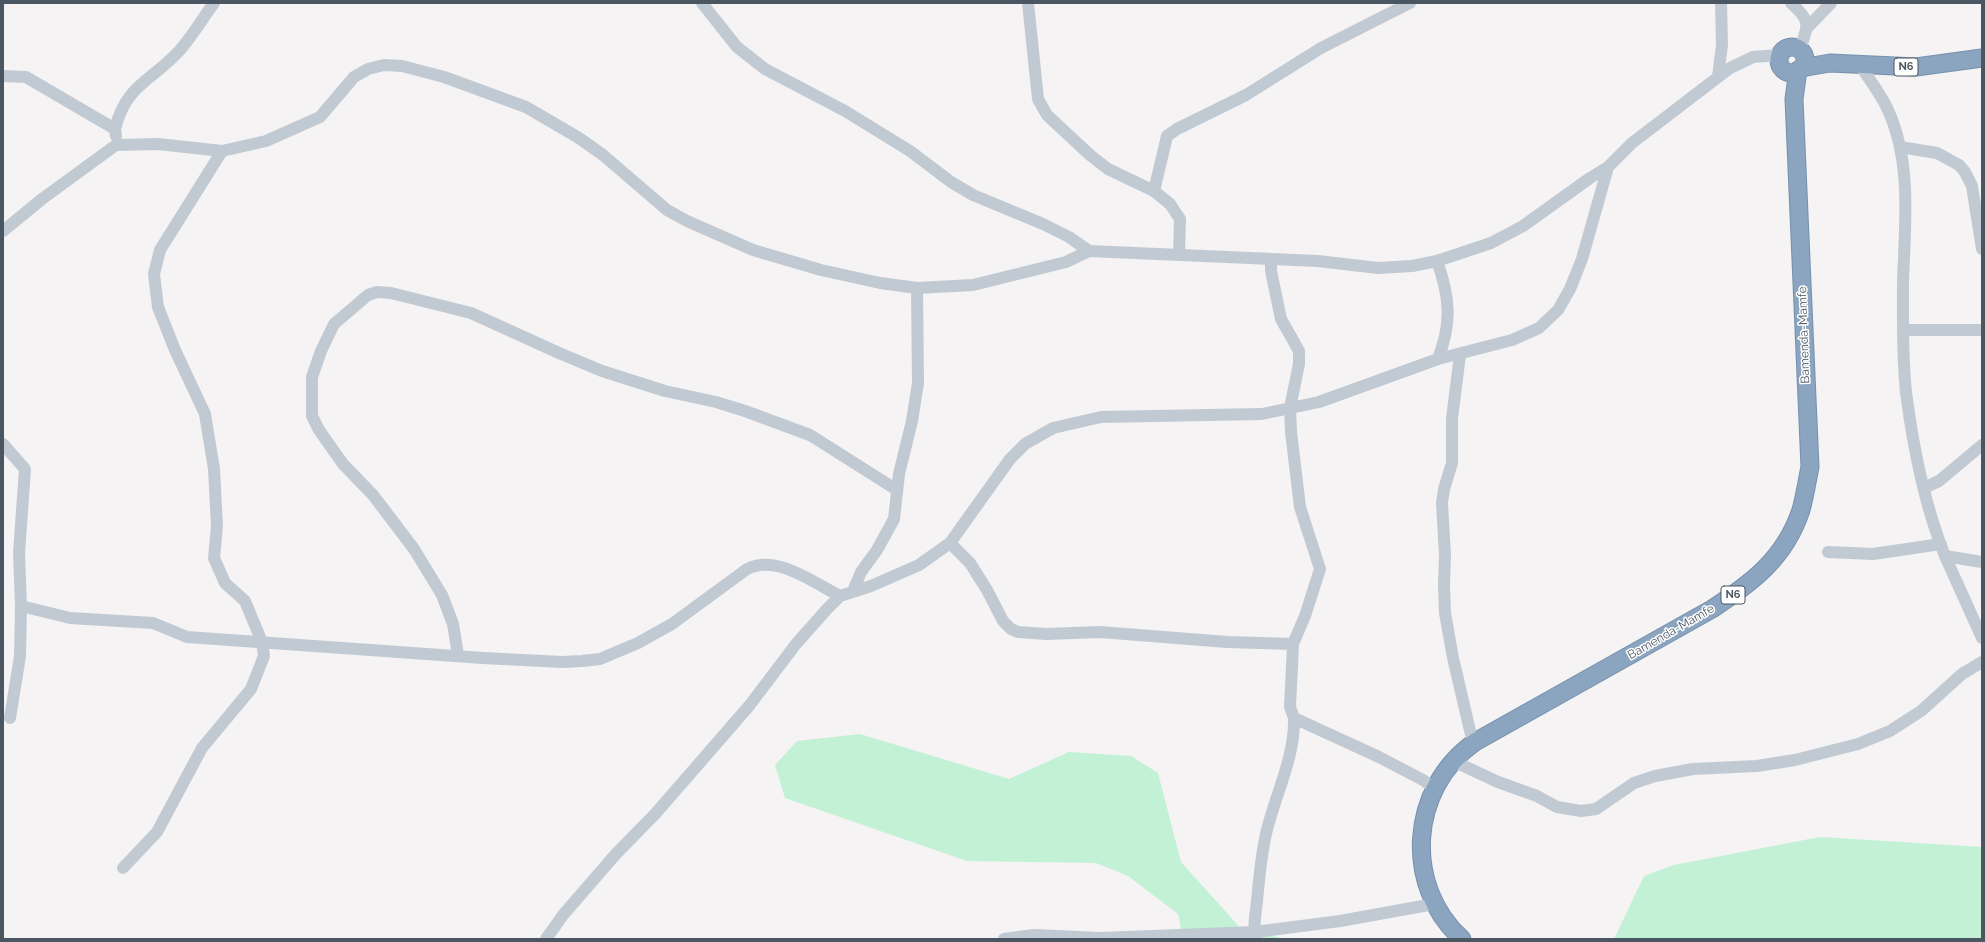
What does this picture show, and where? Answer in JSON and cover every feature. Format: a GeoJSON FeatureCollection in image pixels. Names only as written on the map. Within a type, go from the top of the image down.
{"type":"FeatureCollection","features":[{"type":"Feature","properties":{"kind":"highway","name":"N6"},"geometry":{"type":"LineString","coordinates":[[1794,61],[1916,67],[1982,58]]}},
{"type":"Feature","properties":{"kind":"highway","name":"Bamenda-Mamfe"},"geometry":{"type":"LineString","coordinates":[[1462,939],[1444,919],[1434,904],[1426,880],[1421,846],[1423,825],[1430,800],[1435,789],[1453,761],[1475,742],[1712,609],[1744,588],[1776,558],[1790,535],[1801,509],[1810,467],[1794,100],[1794,61]]}},
{"type":"Feature","properties":{"kind":"street"},"geometry":{"type":"LineString","coordinates":[[116,145],[115,129],[120,113],[132,92],[180,50],[214,3]]}},
{"type":"Feature","properties":{"kind":"street"},"geometry":{"type":"LineString","coordinates":[[702,3],[736,47],[765,70],[845,111],[910,151],[951,182],[973,195],[1043,224],[1069,237],[1089,251]]}},
{"type":"Feature","properties":{"kind":"street"},"geometry":{"type":"LineString","coordinates":[[1028,3],[1038,99],[1048,115],[1090,155],[1108,169],[1154,191],[1170,204],[1180,219],[1179,255]]}},
{"type":"Feature","properties":{"kind":"street"},"geometry":{"type":"LineString","coordinates":[[1154,191],[1167,136],[1177,129],[1246,95],[1321,48],[1410,3]]}},
{"type":"Feature","properties":{"kind":"street"},"geometry":{"type":"LineString","coordinates":[[1718,76],[1722,45],[1721,3]]}},
{"type":"Feature","properties":{"kind":"street"},"geometry":{"type":"LineString","coordinates":[[3,231],[42,199],[116,145],[158,144],[222,151],[266,141],[320,117],[354,77],[368,69],[384,65],[402,66],[468,84],[526,108],[561,126],[603,155],[667,210],[687,221],[754,250],[821,270],[880,283],[917,288],[973,285],[1001,280],[1066,262],[1089,251],[1318,261],[1378,268],[1412,266],[1437,261],[1491,243],[1523,226],[1590,178],[1608,168],[1632,143],[1718,76],[1745,60],[1794,61],[1806,29],[1806,17],[1791,3]]}},
{"type":"Feature","properties":{"kind":"street"},"geometry":{"type":"LineString","coordinates":[[1806,29],[1831,3]]}},
{"type":"Feature","properties":{"kind":"street"},"geometry":{"type":"LineString","coordinates":[[1859,64],[1889,111],[1900,147],[1906,199],[1903,330],[1906,390],[1911,428],[1924,488],[1945,556],[1982,638]]}},
{"type":"Feature","properties":{"kind":"street"},"geometry":{"type":"LineString","coordinates":[[3,76],[26,78],[115,129]]}},
{"type":"Feature","properties":{"kind":"street"},"geometry":{"type":"LineString","coordinates":[[1900,147],[1936,153],[1959,165],[1965,172],[1972,186],[1982,249]]}},
{"type":"Feature","properties":{"kind":"street"},"geometry":{"type":"LineString","coordinates":[[122,868],[157,832],[202,748],[251,688],[264,656],[262,642],[245,601],[225,584],[214,558],[217,526],[214,469],[205,414],[175,350],[158,307],[154,274],[160,250],[222,151]]}},
{"type":"Feature","properties":{"kind":"street"},"geometry":{"type":"LineString","coordinates":[[546,939],[563,915],[749,706],[796,644],[840,596],[871,586],[919,565],[950,544],[1010,459],[1025,444],[1053,428],[1074,422],[1115,415],[1262,414],[1319,402],[1438,359],[1496,346],[1539,328],[1558,310],[1570,289],[1582,259],[1608,168]]}},
{"type":"Feature","properties":{"kind":"street"},"geometry":{"type":"LineString","coordinates":[[1256,935],[1263,852],[1266,834],[1293,748],[1294,718],[1290,707],[1294,644],[1305,616],[1320,569],[1300,507],[1291,432],[1290,408],[1299,364],[1299,352],[1281,319],[1271,271],[1271,259]]}},
{"type":"Feature","properties":{"kind":"street"},"geometry":{"type":"LineString","coordinates":[[1437,261],[1447,290],[1449,318],[1438,359]]}},
{"type":"Feature","properties":{"kind":"street"},"geometry":{"type":"LineString","coordinates":[[853,591],[861,572],[877,550],[894,519],[897,490],[918,383],[917,288]]}},
{"type":"Feature","properties":{"kind":"street"},"geometry":{"type":"LineString","coordinates":[[458,655],[453,624],[442,594],[410,544],[373,495],[339,458],[319,430],[312,416],[312,377],[321,350],[334,324],[368,295],[377,292],[392,293],[471,313],[558,354],[602,371],[665,391],[716,402],[810,435],[897,490]]}},
{"type":"Feature","properties":{"kind":"street"},"geometry":{"type":"LineString","coordinates":[[1903,330],[1982,330]]}},
{"type":"Feature","properties":{"kind":"street"},"geometry":{"type":"LineString","coordinates":[[1460,355],[1452,418],[1452,463],[1444,489],[1442,503],[1445,555],[1445,613],[1453,658],[1471,735],[1475,742]]}},
{"type":"Feature","properties":{"kind":"street"},"geometry":{"type":"LineString","coordinates":[[3,444],[25,469],[19,553],[21,606],[20,656],[10,718]]}},
{"type":"Feature","properties":{"kind":"street"},"geometry":{"type":"LineString","coordinates":[[1924,488],[1939,481],[1982,445]]}},
{"type":"Feature","properties":{"kind":"street"},"geometry":{"type":"LineString","coordinates":[[950,544],[970,563],[1004,621],[1011,629],[1018,632],[1046,634],[1100,632],[1228,642],[1294,644]]}},
{"type":"Feature","properties":{"kind":"street"},"geometry":{"type":"LineString","coordinates":[[1828,552],[1873,554],[1941,544]]}},
{"type":"Feature","properties":{"kind":"street"},"geometry":{"type":"LineString","coordinates":[[1945,556],[1982,562]]}},
{"type":"Feature","properties":{"kind":"street"},"geometry":{"type":"LineString","coordinates":[[21,606],[70,618],[153,623],[187,637],[562,662],[600,659],[638,643],[672,624],[757,564],[785,568],[840,596]]}},
{"type":"Feature","properties":{"kind":"street"},"geometry":{"type":"LineString","coordinates":[[1453,761],[1498,782],[1537,796],[1557,807],[1581,811],[1596,809],[1634,783],[1655,776],[1693,769],[1756,766],[1795,760],[1858,744],[1890,731],[1921,712],[1962,674],[1982,662]]}},
{"type":"Feature","properties":{"kind":"street"},"geometry":{"type":"LineString","coordinates":[[1294,718],[1380,757],[1423,780],[1435,789]]}},
{"type":"Feature","properties":{"kind":"street"},"geometry":{"type":"LineString","coordinates":[[1004,939],[1034,935],[1101,938],[1168,938],[1256,935],[1434,904]]}},
{"type":"Feature","properties":{"kind":"green space"},"geometry":{"type":"Polygon","coordinates":[[[860,734],[1009,779],[1069,752],[1131,756],[1158,773],[1181,862],[1244,932],[1255,932],[1285,939],[1183,939],[1178,914],[1128,876],[1096,863],[967,861],[785,798],[775,765],[797,741],[860,734]]]}},
{"type":"Feature","properties":{"kind":"green space"},"geometry":{"type":"Polygon","coordinates":[[[1820,837],[1982,847],[1982,939],[1614,939],[1644,876],[1674,865],[1820,837]]]}}]}
